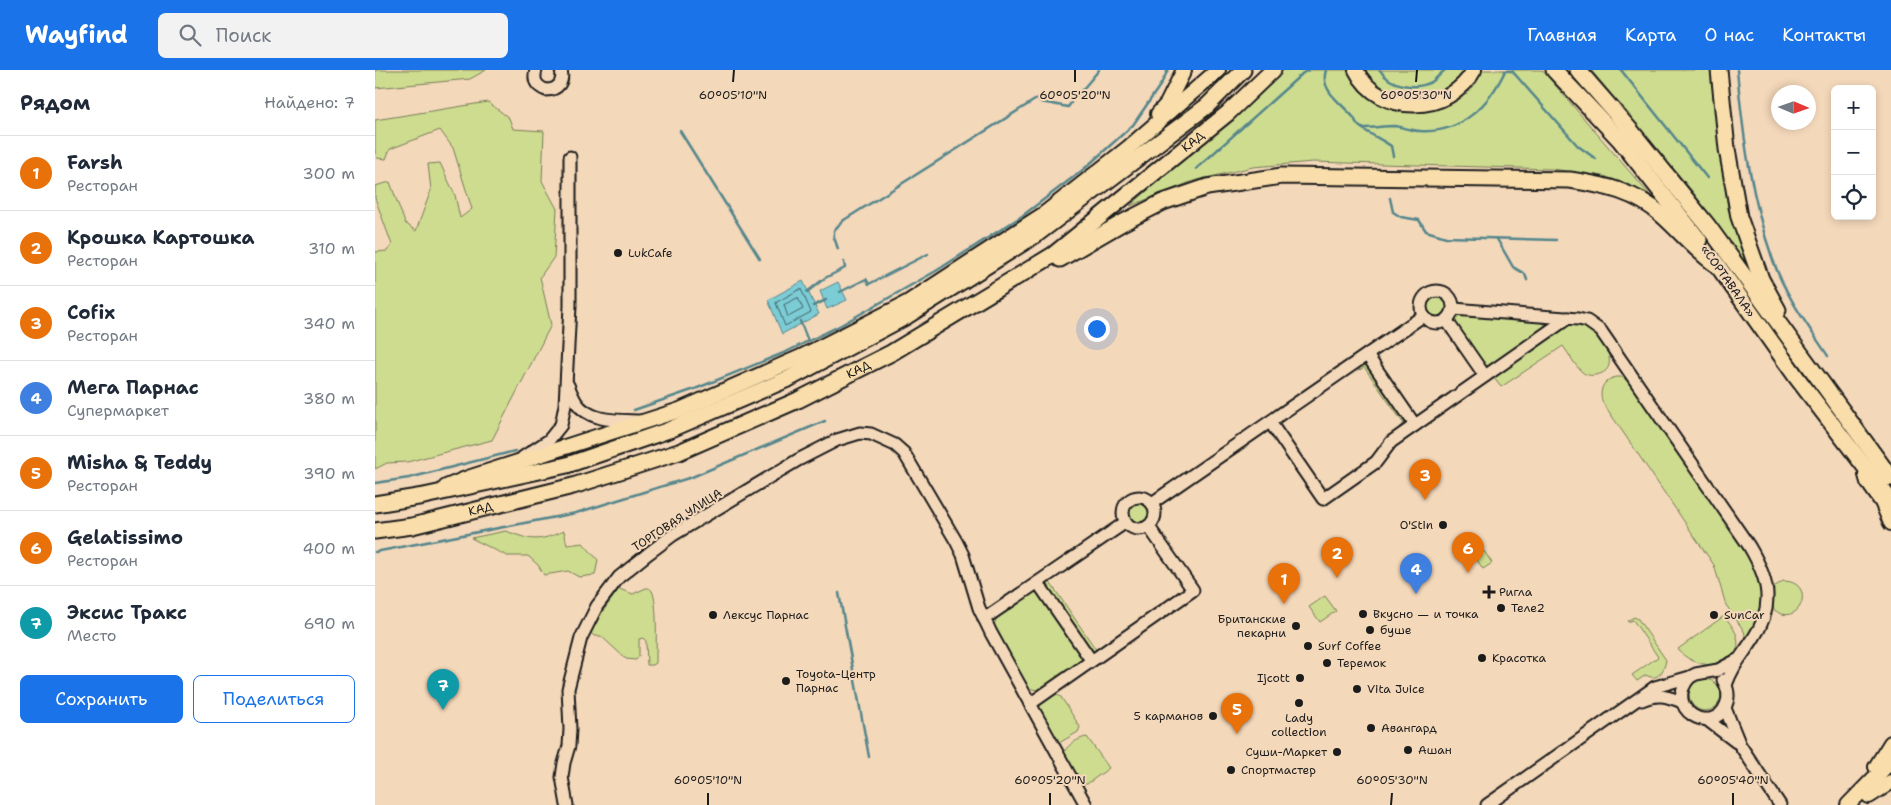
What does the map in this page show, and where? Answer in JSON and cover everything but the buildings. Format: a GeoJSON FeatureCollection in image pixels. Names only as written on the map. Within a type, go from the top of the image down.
{"type":"FeatureCollection","features":[{"type":"Feature","properties":{"kind":"highway","name":"КАД"},"geometry":{"type":"LineString","coordinates":[[375,504],[424,496],[567,465],[669,430],[789,378],[907,316],[1037,234],[1207,106],[1243,70]]}},
{"type":"Feature","properties":{"kind":"highway","name":"КАД"},"geometry":{"type":"LineString","coordinates":[[375,531],[412,526],[573,486],[679,452],[799,400],[883,357],[1053,255],[1228,113],[1273,70]]}},
{"type":"Feature","properties":{"kind":"highway","name":"«СОРТАВАЛА»"},"geometry":{"type":"LineString","coordinates":[[1554,70],[1620,140],[1696,236],[1797,378],[1891,501]]}},
{"type":"Feature","properties":{"kind":"highway","name":"«СОРТАВАЛА»"},"geometry":{"type":"LineString","coordinates":[[1578,70],[1708,226],[1891,478]]}},
{"type":"Feature","properties":{"kind":"highway"},"geometry":{"type":"LineString","coordinates":[[1719,70],[1727,149],[1739,216],[1761,279],[1809,366]]}},
{"type":"Feature","properties":{"kind":"highway"},"geometry":{"type":"LineString","coordinates":[[1019,276],[1058,260],[1163,202],[1207,187],[1282,176],[1570,180],[1608,186],[1637,198],[1661,214],[1718,266]]}},
{"type":"Feature","properties":{"kind":"main road"},"geometry":{"type":"LineString","coordinates":[[1128,148],[1167,104],[1185,70]]}},
{"type":"Feature","properties":{"kind":"main road"},"geometry":{"type":"LineString","coordinates":[[424,496],[515,462],[680,410],[801,358],[907,303],[1044,214],[1128,148],[1218,70]]}},
{"type":"Feature","properties":{"kind":"main road"},"geometry":{"type":"LineString","coordinates":[[1356,70],[1372,90],[1384,98],[1397,104],[1414,105],[1430,103],[1447,97],[1470,78],[1474,70]]}},
{"type":"Feature","properties":{"kind":"main road"},"geometry":{"type":"LineString","coordinates":[[1863,465],[1868,482],[1881,502],[1891,523]]}},
{"type":"Feature","properties":{"kind":"main road"},"geometry":{"type":"LineString","coordinates":[[1864,797],[1891,742]]}},
{"type":"Feature","properties":{"kind":"main road"},"geometry":{"type":"LineString","coordinates":[[1864,797],[1891,761]]}},
{"type":"Feature","properties":{"kind":"main road"},"geometry":{"type":"LineString","coordinates":[[1864,797],[1891,773]]}},
{"type":"Feature","properties":{"kind":"main road"},"geometry":{"type":"LineString","coordinates":[[1848,805],[1891,782]]}},
{"type":"Feature","properties":{"kind":"street"},"geometry":{"type":"LineString","coordinates":[[536,70],[534,78],[536,83],[545,90],[557,88],[563,77],[561,70]]}},
{"type":"Feature","properties":{"kind":"street"},"geometry":{"type":"LineString","coordinates":[[515,462],[549,440],[561,425],[568,385],[570,156]]}},
{"type":"Feature","properties":{"kind":"street"},"geometry":{"type":"LineString","coordinates":[[1441,291],[1447,293],[1454,309],[1447,321],[1437,324],[1432,323],[1423,316],[1421,311],[1422,300],[1430,292],[1441,291]]}},
{"type":"Feature","properties":{"kind":"street"},"geometry":{"type":"LineString","coordinates":[[1454,309],[1568,318],[1587,321],[1601,331],[1759,563],[1767,587],[1765,614],[1760,628],[1737,660],[1727,685]]}},
{"type":"Feature","properties":{"kind":"street"},"geometry":{"type":"LineString","coordinates":[[1153,503],[1423,316]]}},
{"type":"Feature","properties":{"kind":"street"},"geometry":{"type":"LineString","coordinates":[[1270,422],[1323,499],[1376,462],[1387,445],[1568,318]]}},
{"type":"Feature","properties":{"kind":"street"},"geometry":{"type":"LineString","coordinates":[[1447,321],[1485,376]]}},
{"type":"Feature","properties":{"kind":"street"},"geometry":{"type":"LineString","coordinates":[[1367,355],[1415,425]]}},
{"type":"Feature","properties":{"kind":"street"},"geometry":{"type":"LineString","coordinates":[[568,385],[576,402],[586,413],[601,419],[646,421]]}},
{"type":"Feature","properties":{"kind":"street","name":"ТОРГОВАЯ УЛИЦА"},"geometry":{"type":"LineString","coordinates":[[567,805],[562,777],[571,729],[568,689],[581,638],[597,606],[619,577],[673,535],[785,468],[837,440],[860,433],[871,434],[895,444],[904,453],[963,555],[984,619]]}},
{"type":"Feature","properties":{"kind":"street"},"geometry":{"type":"LineString","coordinates":[[1144,498],[1153,503],[1156,513],[1149,527],[1139,530],[1134,529],[1126,522],[1123,513],[1130,500],[1144,498]]}},
{"type":"Feature","properties":{"kind":"street"},"geometry":{"type":"LineString","coordinates":[[1086,805],[984,619],[1126,522]]}},
{"type":"Feature","properties":{"kind":"street"},"geometry":{"type":"LineString","coordinates":[[1030,704],[1193,590],[1149,527]]}},
{"type":"Feature","properties":{"kind":"street"},"geometry":{"type":"LineString","coordinates":[[1038,583],[1091,660]]}},
{"type":"Feature","properties":{"kind":"street"},"geometry":{"type":"LineString","coordinates":[[1487,805],[1655,687],[1696,674],[1718,670],[1737,660]]}},
{"type":"Feature","properties":{"kind":"street"},"geometry":{"type":"LineString","coordinates":[[1707,720],[1720,714],[1725,708],[1729,693],[1727,685],[1722,679],[1708,672]]}},
{"type":"Feature","properties":{"kind":"street"},"geometry":{"type":"LineString","coordinates":[[1690,677],[1683,687],[1682,702],[1685,709],[1691,715],[1707,720],[1739,745]]}},
{"type":"Feature","properties":{"kind":"street"},"geometry":{"type":"LineString","coordinates":[[1629,707],[1654,696],[1665,696],[1682,702]]}},
{"type":"Feature","properties":{"kind":"street"},"geometry":{"type":"LineString","coordinates":[[1725,708],[1739,745],[1780,805]]}},
{"type":"Feature","properties":{"kind":"green space"},"geometry":{"type":"Polygon","coordinates":[[[375,70],[486,70],[470,79],[375,88],[375,70]]]}},
{"type":"Feature","properties":{"kind":"green space"},"geometry":{"type":"Polygon","coordinates":[[[1284,70],[1347,70],[1360,88],[1376,101],[1394,109],[1414,111],[1434,109],[1452,101],[1468,88],[1481,70],[1542,70],[1655,201],[1636,188],[1604,176],[1552,169],[1313,162],[1253,167],[1193,181],[1130,206],[1284,70]]]}},
{"type":"Feature","properties":{"kind":"green space"},"geometry":{"type":"Polygon","coordinates":[[[1361,70],[1469,70],[1460,82],[1447,92],[1437,97],[1415,100],[1403,99],[1382,92],[1371,84],[1361,70]]]}},
{"type":"Feature","properties":{"kind":"green space"},"geometry":{"type":"Polygon","coordinates":[[[1591,70],[1713,70],[1728,209],[1751,272],[1693,192],[1591,70]]]}},
{"type":"Feature","properties":{"kind":"green space"},"geometry":{"type":"Polygon","coordinates":[[[488,102],[509,118],[513,129],[544,131],[542,181],[557,209],[554,257],[540,277],[551,325],[492,440],[407,462],[387,463],[375,469],[375,252],[387,251],[392,245],[375,198],[375,186],[390,182],[405,223],[416,231],[431,190],[428,164],[440,163],[455,195],[460,218],[472,209],[453,148],[440,130],[390,149],[386,159],[377,158],[375,150],[375,120],[488,102]]]}},
{"type":"Feature","properties":{"kind":"green space"},"geometry":{"type":"Polygon","coordinates":[[[1438,295],[1446,299],[1450,307],[1446,315],[1438,319],[1430,315],[1426,307],[1430,299],[1438,295]]]}},
{"type":"Feature","properties":{"kind":"green space"},"geometry":{"type":"Polygon","coordinates":[[[1462,315],[1543,321],[1545,326],[1544,330],[1486,367],[1456,324],[1456,318],[1462,315]]]}},
{"type":"Feature","properties":{"kind":"green space"},"geometry":{"type":"Polygon","coordinates":[[[1571,324],[1590,328],[1602,342],[1607,350],[1609,359],[1609,366],[1604,372],[1593,375],[1584,373],[1563,346],[1501,387],[1493,377],[1565,326],[1571,324]]]}},
{"type":"Feature","properties":{"kind":"green space"},"geometry":{"type":"Polygon","coordinates":[[[1368,365],[1407,422],[1401,429],[1399,427],[1404,424],[1364,367],[1360,370],[1358,367],[1368,365]]]}},
{"type":"Feature","properties":{"kind":"green space"},"geometry":{"type":"Polygon","coordinates":[[[1622,377],[1629,382],[1745,548],[1751,560],[1760,583],[1761,604],[1753,627],[1746,639],[1744,631],[1726,605],[1714,565],[1603,403],[1601,394],[1603,386],[1608,380],[1622,377]]]}},
{"type":"Feature","properties":{"kind":"green space"},"geometry":{"type":"Polygon","coordinates":[[[1140,501],[1145,502],[1151,508],[1151,518],[1145,524],[1140,525],[1135,524],[1129,518],[1128,513],[1129,508],[1135,502],[1140,501]]]}},
{"type":"Feature","properties":{"kind":"green space"},"geometry":{"type":"Polygon","coordinates":[[[506,531],[535,539],[564,531],[567,545],[583,543],[598,560],[595,575],[579,577],[568,571],[544,575],[538,565],[528,556],[507,556],[471,538],[506,531]]]}},
{"type":"Feature","properties":{"kind":"green space"},"geometry":{"type":"Polygon","coordinates":[[[1484,551],[1492,563],[1483,569],[1475,557],[1484,551]]]}},
{"type":"Feature","properties":{"kind":"green space"},"geometry":{"type":"Polygon","coordinates":[[[1049,581],[1097,651],[1090,650],[1047,587],[1049,581]]]}},
{"type":"Feature","properties":{"kind":"green space"},"geometry":{"type":"Polygon","coordinates":[[[1783,581],[1794,583],[1800,588],[1802,596],[1797,610],[1791,614],[1783,614],[1773,609],[1774,587],[1783,581]]]}},
{"type":"Feature","properties":{"kind":"green space"},"geometry":{"type":"Polygon","coordinates":[[[646,588],[652,591],[655,605],[656,663],[653,665],[647,665],[646,641],[643,638],[639,639],[639,656],[636,660],[626,659],[601,636],[594,636],[591,633],[601,614],[619,589],[633,594],[646,588]]]}},
{"type":"Feature","properties":{"kind":"green space"},"geometry":{"type":"Polygon","coordinates":[[[1038,592],[1083,657],[1082,661],[1042,689],[1037,690],[1028,688],[994,631],[994,625],[997,617],[1033,593],[1038,592]]]}},
{"type":"Feature","properties":{"kind":"green space"},"geometry":{"type":"Polygon","coordinates":[[[1325,596],[1336,611],[1320,622],[1309,607],[1325,596]]]}},
{"type":"Feature","properties":{"kind":"green space"},"geometry":{"type":"Polygon","coordinates":[[[1724,616],[1737,637],[1737,648],[1734,656],[1726,662],[1706,664],[1696,662],[1686,657],[1678,649],[1724,616]]]}},
{"type":"Feature","properties":{"kind":"green space"},"geometry":{"type":"Polygon","coordinates":[[[1634,617],[1638,619],[1666,660],[1660,674],[1654,677],[1646,675],[1637,681],[1632,675],[1658,657],[1633,620],[1627,621],[1634,617]]]}},
{"type":"Feature","properties":{"kind":"green space"},"geometry":{"type":"Polygon","coordinates":[[[1705,679],[1711,680],[1716,684],[1720,689],[1720,701],[1716,706],[1711,710],[1705,711],[1699,710],[1694,706],[1690,701],[1689,695],[1690,689],[1694,684],[1699,680],[1705,679]]]}},
{"type":"Feature","properties":{"kind":"green space"},"geometry":{"type":"Polygon","coordinates":[[[1054,693],[1061,697],[1080,727],[1078,732],[1059,743],[1056,743],[1038,709],[1039,704],[1054,693]]]}},
{"type":"Feature","properties":{"kind":"green space"},"geometry":{"type":"Polygon","coordinates":[[[1087,737],[1109,768],[1087,784],[1080,784],[1063,754],[1073,743],[1087,737]]]}},
{"type":"Feature","properties":{"kind":"water"},"geometry":{"type":"Polygon","coordinates":[[[803,281],[819,314],[782,334],[768,300],[803,281]]]}},
{"type":"Feature","properties":{"kind":"water"},"geometry":{"type":"Polygon","coordinates":[[[838,282],[847,300],[827,309],[820,291],[838,282]]]}},
{"type":"Feature","properties":{"kind":"waterway"},"geometry":{"type":"LineString","coordinates":[[1078,95],[1099,70]]}},
{"type":"Feature","properties":{"kind":"waterway"},"geometry":{"type":"LineString","coordinates":[[634,410],[695,389],[786,352],[841,325],[936,271],[1022,216],[1084,169],[1133,125],[1161,84],[1168,70]]}},
{"type":"Feature","properties":{"kind":"waterway"},"geometry":{"type":"LineString","coordinates":[[1196,169],[1303,73],[1309,70]]}},
{"type":"Feature","properties":{"kind":"waterway"},"geometry":{"type":"LineString","coordinates":[[1326,70],[1326,84],[1333,96],[1361,127],[1391,146],[1393,156]]}},
{"type":"Feature","properties":{"kind":"waterway"},"geometry":{"type":"LineString","coordinates":[[1380,70],[1390,80],[1412,86],[1419,86],[1433,81],[1445,70]]}},
{"type":"Feature","properties":{"kind":"waterway"},"geometry":{"type":"LineString","coordinates":[[1621,70],[1707,178]]}},
{"type":"Feature","properties":{"kind":"waterway"},"geometry":{"type":"LineString","coordinates":[[1737,70],[1749,166],[1765,237],[1784,286],[1797,310],[1828,356]]}},
{"type":"Feature","properties":{"kind":"waterway"},"geometry":{"type":"LineString","coordinates":[[1363,128],[1394,126],[1420,131],[1435,131],[1448,128],[1472,115],[1491,95],[1505,71],[1512,71],[1578,146],[1596,159]]}},
{"type":"Feature","properties":{"kind":"waterway"},"geometry":{"type":"LineString","coordinates":[[838,249],[834,230],[844,220],[1038,98],[1041,102],[1068,107],[1071,103]]}},
{"type":"Feature","properties":{"kind":"waterway"},"geometry":{"type":"LineString","coordinates":[[680,131],[760,259]]}},
{"type":"Feature","properties":{"kind":"waterway"},"geometry":{"type":"LineString","coordinates":[[1390,198],[1393,212],[1401,217],[1419,220],[1426,231],[1446,237],[1556,240]]}},
{"type":"Feature","properties":{"kind":"waterway"},"geometry":{"type":"LineString","coordinates":[[1497,239],[1513,267],[1525,274],[1527,280]]}},
{"type":"Feature","properties":{"kind":"waterway"},"geometry":{"type":"LineString","coordinates":[[840,292],[866,279],[869,284],[928,254]]}},
{"type":"Feature","properties":{"kind":"waterway"},"geometry":{"type":"LineString","coordinates":[[807,292],[825,278],[845,268],[844,262]]}},
{"type":"Feature","properties":{"kind":"waterway"},"geometry":{"type":"LineString","coordinates":[[813,306],[826,300]]}},
{"type":"Feature","properties":{"kind":"waterway"},"geometry":{"type":"LineString","coordinates":[[800,321],[808,341]]}},
{"type":"Feature","properties":{"kind":"waterway"},"geometry":{"type":"LineString","coordinates":[[375,552],[576,513],[692,477],[825,421]]}},
{"type":"Feature","properties":{"kind":"waterway"},"geometry":{"type":"LineString","coordinates":[[375,483],[409,478],[515,451]]}},
{"type":"Feature","properties":{"kind":"waterway"},"geometry":{"type":"LineString","coordinates":[[839,593],[869,757]]}},
{"type":"Feature","properties":{"kind":"place","name":"LukCafe"},"geometry":{"type":"Point","coordinates":[618,253]}},
{"type":"Feature","properties":{"kind":"place","name":"Cofix"},"geometry":{"type":"Point","coordinates":[1425,500]}},
{"type":"Feature","properties":{"kind":"place","name":"O'Stin"},"geometry":{"type":"Point","coordinates":[1443,525]}},
{"type":"Feature","properties":{"kind":"place","name":"Gelatissimo"},"geometry":{"type":"Point","coordinates":[1468,573]}},
{"type":"Feature","properties":{"kind":"place","name":"Крошка Картошка"},"geometry":{"type":"Point","coordinates":[1337,578]}},
{"type":"Feature","properties":{"kind":"place","name":"Ригла"},"geometry":{"type":"Point","coordinates":[1489,592]}},
{"type":"Feature","properties":{"kind":"place","name":"Мега Парнас"},"geometry":{"type":"Point","coordinates":[1416,594]}},
{"type":"Feature","properties":{"kind":"place","name":"Farsh"},"geometry":{"type":"Point","coordinates":[1284,604]}},
{"type":"Feature","properties":{"kind":"place","name":"Теле2"},"geometry":{"type":"Point","coordinates":[1501,608]}},
{"type":"Feature","properties":{"kind":"place","name":"Вкусно — и точка"},"geometry":{"type":"Point","coordinates":[1363,614]}},
{"type":"Feature","properties":{"kind":"place","name":"Лексус Парнас"},"geometry":{"type":"Point","coordinates":[713,615]}},
{"type":"Feature","properties":{"kind":"place","name":"SunCar"},"geometry":{"type":"Point","coordinates":[1714,615]}},
{"type":"Feature","properties":{"kind":"place","name":"Британские пекарни"},"geometry":{"type":"Point","coordinates":[1296,626]}},
{"type":"Feature","properties":{"kind":"place","name":"буше"},"geometry":{"type":"Point","coordinates":[1370,630]}},
{"type":"Feature","properties":{"kind":"place","name":"Surf Coffee"},"geometry":{"type":"Point","coordinates":[1308,646]}},
{"type":"Feature","properties":{"kind":"place","name":"Красотка"},"geometry":{"type":"Point","coordinates":[1482,658]}},
{"type":"Feature","properties":{"kind":"place","name":"Теремок"},"geometry":{"type":"Point","coordinates":[1327,663]}},
{"type":"Feature","properties":{"kind":"place","name":"Ijcott"},"geometry":{"type":"Point","coordinates":[1300,678]}},
{"type":"Feature","properties":{"kind":"place","name":"Toyota-Центр Парнас"},"geometry":{"type":"Point","coordinates":[786,681]}},
{"type":"Feature","properties":{"kind":"place","name":"Vita Juice"},"geometry":{"type":"Point","coordinates":[1357,689]}},
{"type":"Feature","properties":{"kind":"place","name":"Lady collection"},"geometry":{"type":"Point","coordinates":[1299,703]}},
{"type":"Feature","properties":{"kind":"place","name":"Эксис Тракс"},"geometry":{"type":"Point","coordinates":[443,710]}},
{"type":"Feature","properties":{"kind":"place","name":"5 карманов"},"geometry":{"type":"Point","coordinates":[1213,716]}},
{"type":"Feature","properties":{"kind":"place","name":"Авангард"},"geometry":{"type":"Point","coordinates":[1371,728]}},
{"type":"Feature","properties":{"kind":"place","name":"Misha & Teddy"},"geometry":{"type":"Point","coordinates":[1237,734]}},
{"type":"Feature","properties":{"kind":"place","name":"Ашан"},"geometry":{"type":"Point","coordinates":[1408,750]}},
{"type":"Feature","properties":{"kind":"place","name":"Суши-Маркет"},"geometry":{"type":"Point","coordinates":[1337,752]}},
{"type":"Feature","properties":{"kind":"place","name":"Спортмастер"},"geometry":{"type":"Point","coordinates":[1231,770]}}]}
